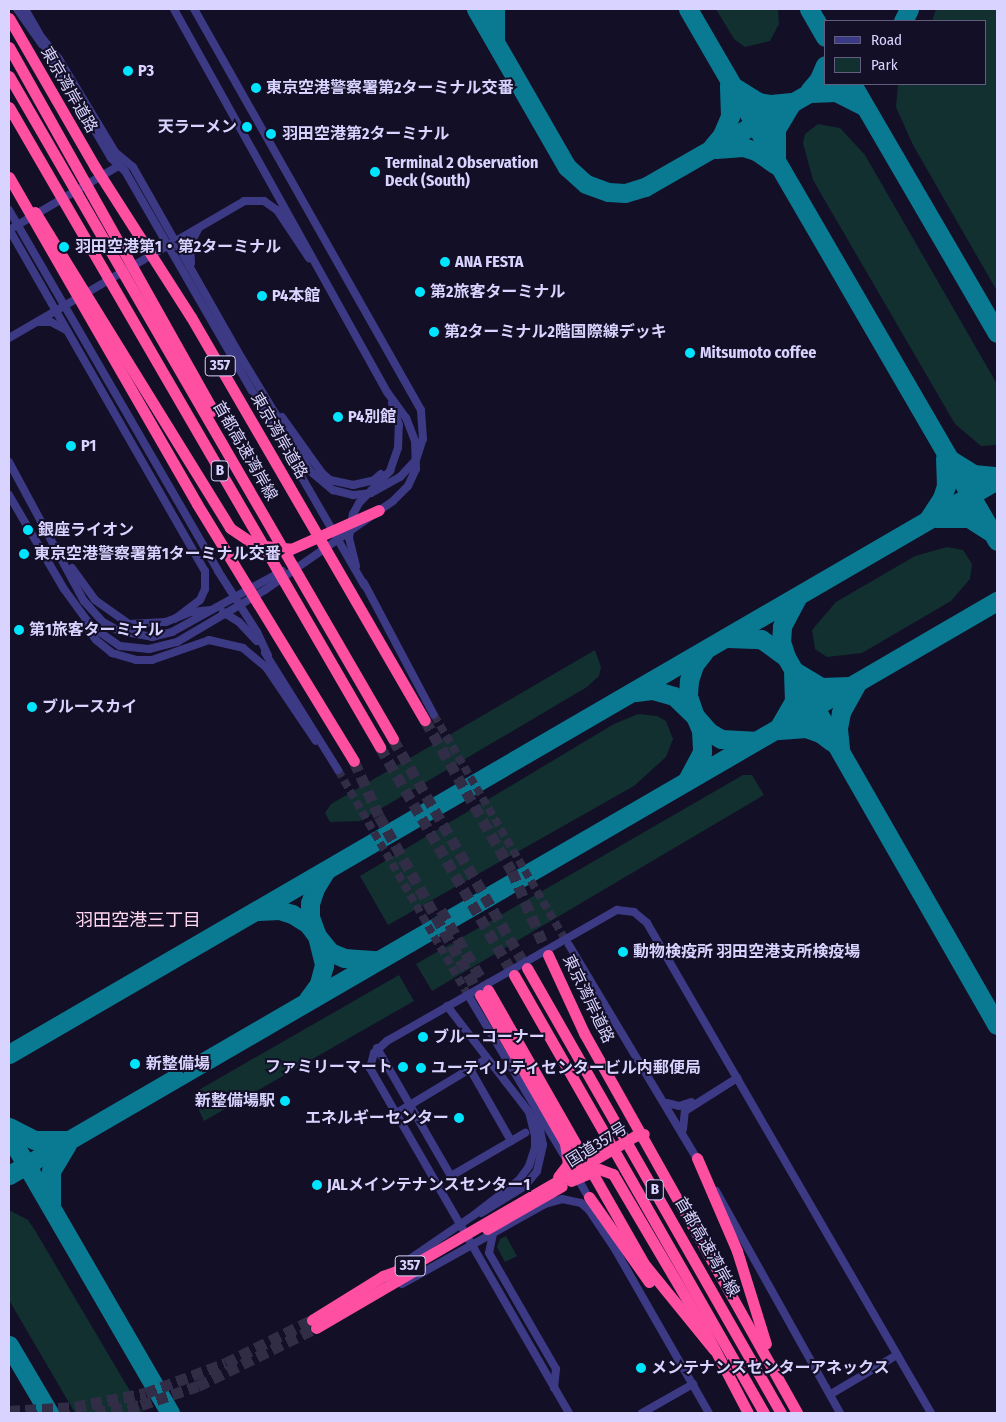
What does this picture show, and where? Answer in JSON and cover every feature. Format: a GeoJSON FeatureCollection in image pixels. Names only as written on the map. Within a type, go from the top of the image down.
{"type":"FeatureCollection","features":[{"type":"Feature","properties":{"kind":"highway","name":"東京湾岸道路"},"geometry":{"type":"LineString","coordinates":[[9,18],[95,166],[200,333],[429,717]]}},
{"type":"Feature","properties":{"kind":"highway"},"geometry":{"type":"LineString","coordinates":[[9,47],[226,434],[246,486]]}},
{"type":"Feature","properties":{"kind":"highway","name":"首都高速湾岸線"},"geometry":{"type":"LineString","coordinates":[[9,76],[393,739]]}},
{"type":"Feature","properties":{"kind":"highway","name":"首都高速湾岸線"},"geometry":{"type":"LineString","coordinates":[[9,107],[380,747]]}},
{"type":"Feature","properties":{"kind":"highway"},"geometry":{"type":"LineString","coordinates":[[9,123],[44,180],[60,195]]}},
{"type":"Feature","properties":{"kind":"highway"},"geometry":{"type":"LineString","coordinates":[[9,177],[192,496],[354,761]]}},
{"type":"Feature","properties":{"kind":"highway"},"geometry":{"type":"LineString","coordinates":[[16,189],[44,225],[223,519],[239,535],[256,545],[279,550],[302,546],[379,510]]}},
{"type":"Feature","properties":{"kind":"highway","name":"東京湾岸道路"},"geometry":{"type":"LineString","coordinates":[[548,955],[584,1033],[644,1134],[681,1206],[773,1366]]}},
{"type":"Feature","properties":{"kind":"highway","name":"首都高速湾岸線"},"geometry":{"type":"LineString","coordinates":[[527,968],[781,1413]]}},
{"type":"Feature","properties":{"kind":"highway","name":"首都高速湾岸線"},"geometry":{"type":"LineString","coordinates":[[514,975],[764,1413]]}},
{"type":"Feature","properties":{"kind":"highway"},"geometry":{"type":"LineString","coordinates":[[480,995],[644,1265],[678,1309],[714,1350]]}},
{"type":"Feature","properties":{"kind":"highway","name":"357"},"geometry":{"type":"LineString","coordinates":[[480,995],[569,1154],[566,1169],[545,1187]]}},
{"type":"Feature","properties":{"kind":"highway","name":"国道357号"},"geometry":{"type":"LineString","coordinates":[[644,1134],[571,1181],[509,1212],[411,1266],[383,1276],[314,1324],[340,1315],[509,1212],[545,1187],[635,1136],[644,1134]]}},
{"type":"Feature","properties":{"kind":"highway"},"geometry":{"type":"LineString","coordinates":[[697,1158],[741,1263],[773,1366],[797,1413]]}},
{"type":"Feature","properties":{"kind":"highway"},"geometry":{"type":"LineString","coordinates":[[571,1181],[599,1169],[613,1174],[667,1265],[748,1413]]}},
{"type":"Feature","properties":{"kind":"highway"},"geometry":{"type":"LineString","coordinates":[[589,1197],[638,1270],[678,1309]]}},
{"type":"Feature","properties":{"kind":"street"},"geometry":{"type":"LineString","coordinates":[[17,9],[34,37],[54,61],[111,158],[120,165],[168,245],[365,586],[429,717]]}},
{"type":"Feature","properties":{"kind":"street"},"geometry":{"type":"LineString","coordinates":[[25,9],[42,38],[60,58],[115,152],[133,167],[168,245],[192,270],[310,471],[325,486],[342,493],[362,494],[383,487],[400,477],[416,460],[423,439],[424,419],[418,402],[194,9]]}},
{"type":"Feature","properties":{"kind":"street"},"geometry":{"type":"LineString","coordinates":[[78,610],[91,626],[114,644],[138,650],[158,648],[177,642],[232,610],[393,501],[410,482],[418,454],[406,418],[388,392],[174,9]]}},
{"type":"Feature","properties":{"kind":"street"},"geometry":{"type":"LineString","coordinates":[[120,165],[9,230],[205,571],[206,583],[200,600],[175,620]]}},
{"type":"Feature","properties":{"kind":"street"},"geometry":{"type":"LineString","coordinates":[[9,338],[66,303],[244,201],[264,201],[277,210],[301,248],[322,272]]}},
{"type":"Feature","properties":{"kind":"street"},"geometry":{"type":"LineString","coordinates":[[9,210],[66,303],[218,571],[257,632],[268,656]]}},
{"type":"Feature","properties":{"kind":"street"},"geometry":{"type":"LineString","coordinates":[[192,270],[190,245],[201,226]]}},
{"type":"Feature","properties":{"kind":"street"},"geometry":{"type":"LineString","coordinates":[[35,323],[51,322],[69,333]]}},
{"type":"Feature","properties":{"kind":"street"},"geometry":{"type":"LineString","coordinates":[[365,586],[350,545],[353,514],[359,503],[390,471],[396,455],[399,425],[388,392]]}},
{"type":"Feature","properties":{"kind":"street"},"geometry":{"type":"LineString","coordinates":[[274,409],[292,426],[322,473],[336,482],[353,485],[374,480],[396,455]]}},
{"type":"Feature","properties":{"kind":"street"},"geometry":{"type":"LineString","coordinates":[[9,462],[84,602],[104,622],[119,632],[152,637],[172,632],[306,560]]}},
{"type":"Feature","properties":{"kind":"street"},"geometry":{"type":"LineString","coordinates":[[9,495],[96,640],[122,657],[152,660],[199,642],[219,640],[250,652],[266,667],[333,762]]}},
{"type":"Feature","properties":{"kind":"street"},"geometry":{"type":"LineString","coordinates":[[57,549],[95,600],[117,618],[129,624],[152,624],[175,620],[200,610],[223,612],[252,633],[338,770]]}},
{"type":"Feature","properties":{"kind":"street"},"geometry":{"type":"LineString","coordinates":[[569,1413],[404,1130],[370,1068],[377,1048],[611,911],[629,911],[639,915],[650,929],[931,1413]]}},
{"type":"Feature","properties":{"kind":"street"},"geometry":{"type":"LineString","coordinates":[[569,945],[631,1050],[667,1103],[840,1413]]}},
{"type":"Feature","properties":{"kind":"street"},"geometry":{"type":"LineString","coordinates":[[480,995],[532,1103],[589,1197],[615,1249]]}},
{"type":"Feature","properties":{"kind":"street"},"geometry":{"type":"LineString","coordinates":[[383,1276],[474,1215],[523,1176],[535,1148],[536,1136],[528,1112],[447,1006]]}},
{"type":"Feature","properties":{"kind":"street"},"geometry":{"type":"LineString","coordinates":[[377,1048],[451,1176],[525,1133]]}},
{"type":"Feature","properties":{"kind":"street"},"geometry":{"type":"LineString","coordinates":[[395,1114],[486,1059]]}},
{"type":"Feature","properties":{"kind":"street"},"geometry":{"type":"LineString","coordinates":[[470,1069],[511,1141]]}},
{"type":"Feature","properties":{"kind":"street"},"geometry":{"type":"LineString","coordinates":[[667,1103],[682,1106],[736,1077]]}},
{"type":"Feature","properties":{"kind":"street"},"geometry":{"type":"LineString","coordinates":[[683,1134],[685,1111],[736,1077]]}},
{"type":"Feature","properties":{"kind":"street"},"geometry":{"type":"LineString","coordinates":[[474,1215],[485,1212],[513,1194],[537,1170],[543,1154],[543,1135],[532,1103]]}},
{"type":"Feature","properties":{"kind":"street"},"geometry":{"type":"LineString","coordinates":[[340,1315],[493,1234],[545,1204],[568,1200],[590,1210],[615,1249],[708,1413]]}},
{"type":"Feature","properties":{"kind":"street"},"geometry":{"type":"LineString","coordinates":[[493,1234],[489,1253],[556,1369],[554,1388]]}},
{"type":"Feature","properties":{"kind":"street"},"geometry":{"type":"LineString","coordinates":[[831,1394],[897,1354]]}},
{"type":"Feature","properties":{"kind":"street"},"geometry":{"type":"LineString","coordinates":[[642,1413],[693,1384]]}},
{"type":"Feature","properties":{"kind":"green space"},"geometry":{"type":"Polygon","coordinates":[[[716,9],[778,9],[779,24],[770,41],[745,47],[734,39],[716,9]]]}},
{"type":"Feature","properties":{"kind":"green space"},"geometry":{"type":"Polygon","coordinates":[[[936,9],[997,9],[997,291],[913,145],[896,107],[898,85],[986,85],[986,20],[932,20],[936,9]]]}},
{"type":"Feature","properties":{"kind":"green space"},"geometry":{"type":"Polygon","coordinates":[[[818,124],[840,128],[865,155],[997,384],[996,445],[981,446],[955,424],[813,180],[803,143],[805,134],[818,124]]]}},
{"type":"Feature","properties":{"kind":"green space"},"geometry":{"type":"Polygon","coordinates":[[[947,547],[963,550],[972,564],[970,579],[951,601],[862,653],[827,657],[815,649],[812,630],[836,602],[915,556],[947,547]]]}},
{"type":"Feature","properties":{"kind":"green space"},"geometry":{"type":"Polygon","coordinates":[[[595,650],[601,667],[599,676],[587,687],[360,821],[330,822],[325,813],[331,804],[595,650]]]}},
{"type":"Feature","properties":{"kind":"green space"},"geometry":{"type":"Polygon","coordinates":[[[638,714],[657,716],[666,721],[673,739],[666,757],[634,786],[388,925],[360,876],[614,724],[638,714]]]}},
{"type":"Feature","properties":{"kind":"green space"},"geometry":{"type":"Polygon","coordinates":[[[743,775],[752,775],[764,795],[432,991],[416,964],[743,775]]]}},
{"type":"Feature","properties":{"kind":"green space"},"geometry":{"type":"Polygon","coordinates":[[[399,975],[414,1001],[204,1121],[193,1097],[197,1091],[399,975]]]}},
{"type":"Feature","properties":{"kind":"green space"},"geometry":{"type":"Polygon","coordinates":[[[9,1210],[28,1220],[36,1232],[143,1413],[75,1413],[9,1300],[9,1210]]]}},
{"type":"Feature","properties":{"kind":"green space"},"geometry":{"type":"Polygon","coordinates":[[[506,1236],[517,1256],[505,1262],[497,1247],[500,1239],[506,1236]]]}},
{"type":"Feature","properties":{"kind":"taxiway"},"geometry":{"type":"LineString","coordinates":[[476,9],[567,167],[586,184],[608,192],[625,193],[645,187],[824,85]]}},
{"type":"Feature","properties":{"kind":"taxiway"},"geometry":{"type":"LineString","coordinates":[[495,9],[495,38]]}},
{"type":"Feature","properties":{"kind":"taxiway"},"geometry":{"type":"LineString","coordinates":[[688,9],[997,541]]}},
{"type":"Feature","properties":{"kind":"taxiway"},"geometry":{"type":"LineString","coordinates":[[809,9],[824,35]]}},
{"type":"Feature","properties":{"kind":"taxiway"},"geometry":{"type":"LineString","coordinates":[[904,20],[909,9]]}},
{"type":"Feature","properties":{"kind":"taxiway"},"geometry":{"type":"LineString","coordinates":[[809,91],[819,79],[824,67]]}},
{"type":"Feature","properties":{"kind":"taxiway"},"geometry":{"type":"LineString","coordinates":[[712,147],[722,135],[730,116],[729,85]]}},
{"type":"Feature","properties":{"kind":"taxiway"},"geometry":{"type":"LineString","coordinates":[[853,85],[997,333]]}},
{"type":"Feature","properties":{"kind":"taxiway"},"geometry":{"type":"LineString","coordinates":[[736,88],[758,102],[771,104],[789,102]]}},
{"type":"Feature","properties":{"kind":"taxiway"},"geometry":{"type":"LineString","coordinates":[[810,93],[836,92],[863,106]]}},
{"type":"Feature","properties":{"kind":"taxiway"},"geometry":{"type":"LineString","coordinates":[[776,157],[776,129],[791,104]]}},
{"type":"Feature","properties":{"kind":"taxiway"},"geometry":{"type":"LineString","coordinates":[[716,149],[743,147],[756,151],[776,165]]}},
{"type":"Feature","properties":{"kind":"taxiway"},"geometry":{"type":"LineString","coordinates":[[929,518],[942,498],[946,486],[945,458]]}},
{"type":"Feature","properties":{"kind":"taxiway"},"geometry":{"type":"LineString","coordinates":[[951,460],[973,474],[997,476]]}},
{"type":"Feature","properties":{"kind":"taxiway"},"geometry":{"type":"LineString","coordinates":[[9,1054],[997,480]]}},
{"type":"Feature","properties":{"kind":"taxiway"},"geometry":{"type":"LineString","coordinates":[[936,518],[969,518],[989,531]]}},
{"type":"Feature","properties":{"kind":"taxiway"},"geometry":{"type":"LineString","coordinates":[[786,657],[781,642],[782,626],[797,598]]}},
{"type":"Feature","properties":{"kind":"taxiway"},"geometry":{"type":"LineString","coordinates":[[9,1175],[997,601]]}},
{"type":"Feature","properties":{"kind":"taxiway"},"geometry":{"type":"LineString","coordinates":[[728,638],[761,639],[786,657],[997,1025]]}},
{"type":"Feature","properties":{"kind":"taxiway"},"geometry":{"type":"LineString","coordinates":[[704,652],[694,665],[689,680],[688,696],[695,716],[709,732],[721,739],[754,741]]}},
{"type":"Feature","properties":{"kind":"taxiway"},"geometry":{"type":"LineString","coordinates":[[796,672],[821,687],[849,686]]}},
{"type":"Feature","properties":{"kind":"taxiway"},"geometry":{"type":"LineString","coordinates":[[779,727],[794,701],[793,674]]}},
{"type":"Feature","properties":{"kind":"taxiway"},"geometry":{"type":"LineString","coordinates":[[840,748],[838,728],[841,712],[856,685]]}},
{"type":"Feature","properties":{"kind":"taxiway"},"geometry":{"type":"LineString","coordinates":[[636,692],[653,690],[674,696],[695,716],[701,730],[702,752],[687,780]]}},
{"type":"Feature","properties":{"kind":"taxiway"},"geometry":{"type":"LineString","coordinates":[[779,730],[806,728],[820,733],[832,742]]}},
{"type":"Feature","properties":{"kind":"taxiway"},"geometry":{"type":"LineString","coordinates":[[325,872],[315,888],[310,903],[310,917],[317,936],[330,952],[344,958],[376,960]]}},
{"type":"Feature","properties":{"kind":"taxiway"},"geometry":{"type":"LineString","coordinates":[[258,911],[279,910],[292,914],[308,924],[317,936],[324,965],[319,984],[308,999]]}},
{"type":"Feature","properties":{"kind":"taxiway"},"geometry":{"type":"LineString","coordinates":[[9,1127],[34,1140],[66,1140]]}},
{"type":"Feature","properties":{"kind":"taxiway"},"geometry":{"type":"LineString","coordinates":[[9,1135],[170,1413]]}},
{"type":"Feature","properties":{"kind":"taxiway"},"geometry":{"type":"LineString","coordinates":[[51,1204],[51,1171],[67,1144]]}},
{"type":"Feature","properties":{"kind":"taxiway"},"geometry":{"type":"LineString","coordinates":[[9,1345],[49,1413]]}},
{"type":"Feature","properties":{"kind":"tunnel"},"geometry":{"type":"LineString","coordinates":[[434,715],[568,944]]}},
{"type":"Feature","properties":{"kind":"tunnel"},"geometry":{"type":"LineString","coordinates":[[425,720],[512,871],[548,955]]}},
{"type":"Feature","properties":{"kind":"tunnel"},"geometry":{"type":"LineString","coordinates":[[393,739],[527,968]]}},
{"type":"Feature","properties":{"kind":"tunnel"},"geometry":{"type":"LineString","coordinates":[[380,747],[514,975]]}},
{"type":"Feature","properties":{"kind":"tunnel"},"geometry":{"type":"LineString","coordinates":[[354,761],[379,816],[480,995]]}},
{"type":"Feature","properties":{"kind":"tunnel"},"geometry":{"type":"LineString","coordinates":[[338,770],[471,1000]]}},
{"type":"Feature","properties":{"kind":"tunnel"},"geometry":{"type":"LineString","coordinates":[[441,910],[488,990]]}},
{"type":"Feature","properties":{"kind":"tunnel"},"geometry":{"type":"LineString","coordinates":[[9,1411],[75,1407],[146,1393],[226,1363],[312,1320]]}},
{"type":"Feature","properties":{"kind":"tunnel"},"geometry":{"type":"LineString","coordinates":[[95,1413],[141,1405],[198,1386],[316,1328]]}},
{"type":"Feature","properties":{"kind":"place","name":"P3"},"geometry":{"type":"Point","coordinates":[128,71]}},
{"type":"Feature","properties":{"kind":"place","name":"東京空港警察署第2ターミナル交番"},"geometry":{"type":"Point","coordinates":[256,88]}},
{"type":"Feature","properties":{"kind":"place","name":"天ラーメン"},"geometry":{"type":"Point","coordinates":[247,127]}},
{"type":"Feature","properties":{"kind":"place","name":"羽田空港第2ターミナル"},"geometry":{"type":"Point","coordinates":[271,134]}},
{"type":"Feature","properties":{"kind":"place","name":"Terminal 2 Observation Deck (South)"},"geometry":{"type":"Point","coordinates":[375,172]}},
{"type":"Feature","properties":{"kind":"place","name":"羽田空港第1・第2ターミナル"},"geometry":{"type":"Point","coordinates":[64,247]}},
{"type":"Feature","properties":{"kind":"place","name":"ANA FESTA"},"geometry":{"type":"Point","coordinates":[445,262]}},
{"type":"Feature","properties":{"kind":"place","name":"第2旅客ターミナル"},"geometry":{"type":"Point","coordinates":[420,292]}},
{"type":"Feature","properties":{"kind":"place","name":"P4本館"},"geometry":{"type":"Point","coordinates":[262,296]}},
{"type":"Feature","properties":{"kind":"place","name":"第2ターミナル2階国際線デッキ"},"geometry":{"type":"Point","coordinates":[434,332]}},
{"type":"Feature","properties":{"kind":"place","name":"Mitsumoto coffee"},"geometry":{"type":"Point","coordinates":[690,353]}},
{"type":"Feature","properties":{"kind":"place","name":"P4別館"},"geometry":{"type":"Point","coordinates":[338,417]}},
{"type":"Feature","properties":{"kind":"place","name":"P1"},"geometry":{"type":"Point","coordinates":[71,446]}},
{"type":"Feature","properties":{"kind":"place","name":"銀座ライオン"},"geometry":{"type":"Point","coordinates":[28,530]}},
{"type":"Feature","properties":{"kind":"place","name":"東京空港警察署第1ターミナル交番"},"geometry":{"type":"Point","coordinates":[24,554]}},
{"type":"Feature","properties":{"kind":"place","name":"第1旅客ターミナル"},"geometry":{"type":"Point","coordinates":[19,630]}},
{"type":"Feature","properties":{"kind":"place","name":"ブルースカイ"},"geometry":{"type":"Point","coordinates":[32,707]}},
{"type":"Feature","properties":{"kind":"place","name":"動物検疫所 羽田空港支所検疫場"},"geometry":{"type":"Point","coordinates":[623,952]}},
{"type":"Feature","properties":{"kind":"place","name":"ブルーコーナー"},"geometry":{"type":"Point","coordinates":[423,1037]}},
{"type":"Feature","properties":{"kind":"place","name":"新整備場"},"geometry":{"type":"Point","coordinates":[135,1064]}},
{"type":"Feature","properties":{"kind":"place","name":"ファミリーマート"},"geometry":{"type":"Point","coordinates":[403,1067]}},
{"type":"Feature","properties":{"kind":"place","name":"ユーティリティセンタービル内郵便局"},"geometry":{"type":"Point","coordinates":[421,1068]}},
{"type":"Feature","properties":{"kind":"place","name":"新整備場駅"},"geometry":{"type":"Point","coordinates":[285,1101]}},
{"type":"Feature","properties":{"kind":"place","name":"エネルギーセンター"},"geometry":{"type":"Point","coordinates":[459,1118]}},
{"type":"Feature","properties":{"kind":"place","name":"JALメインテナンスセンター1"},"geometry":{"type":"Point","coordinates":[317,1185]}},
{"type":"Feature","properties":{"kind":"place","name":"メンテナンスセンターアネックス"},"geometry":{"type":"Point","coordinates":[641,1368]}},
{"type":"Feature","properties":{"kind":"district","name":"羽田空港三丁目"},"geometry":{"type":"Point","coordinates":[138,920]}}]}
